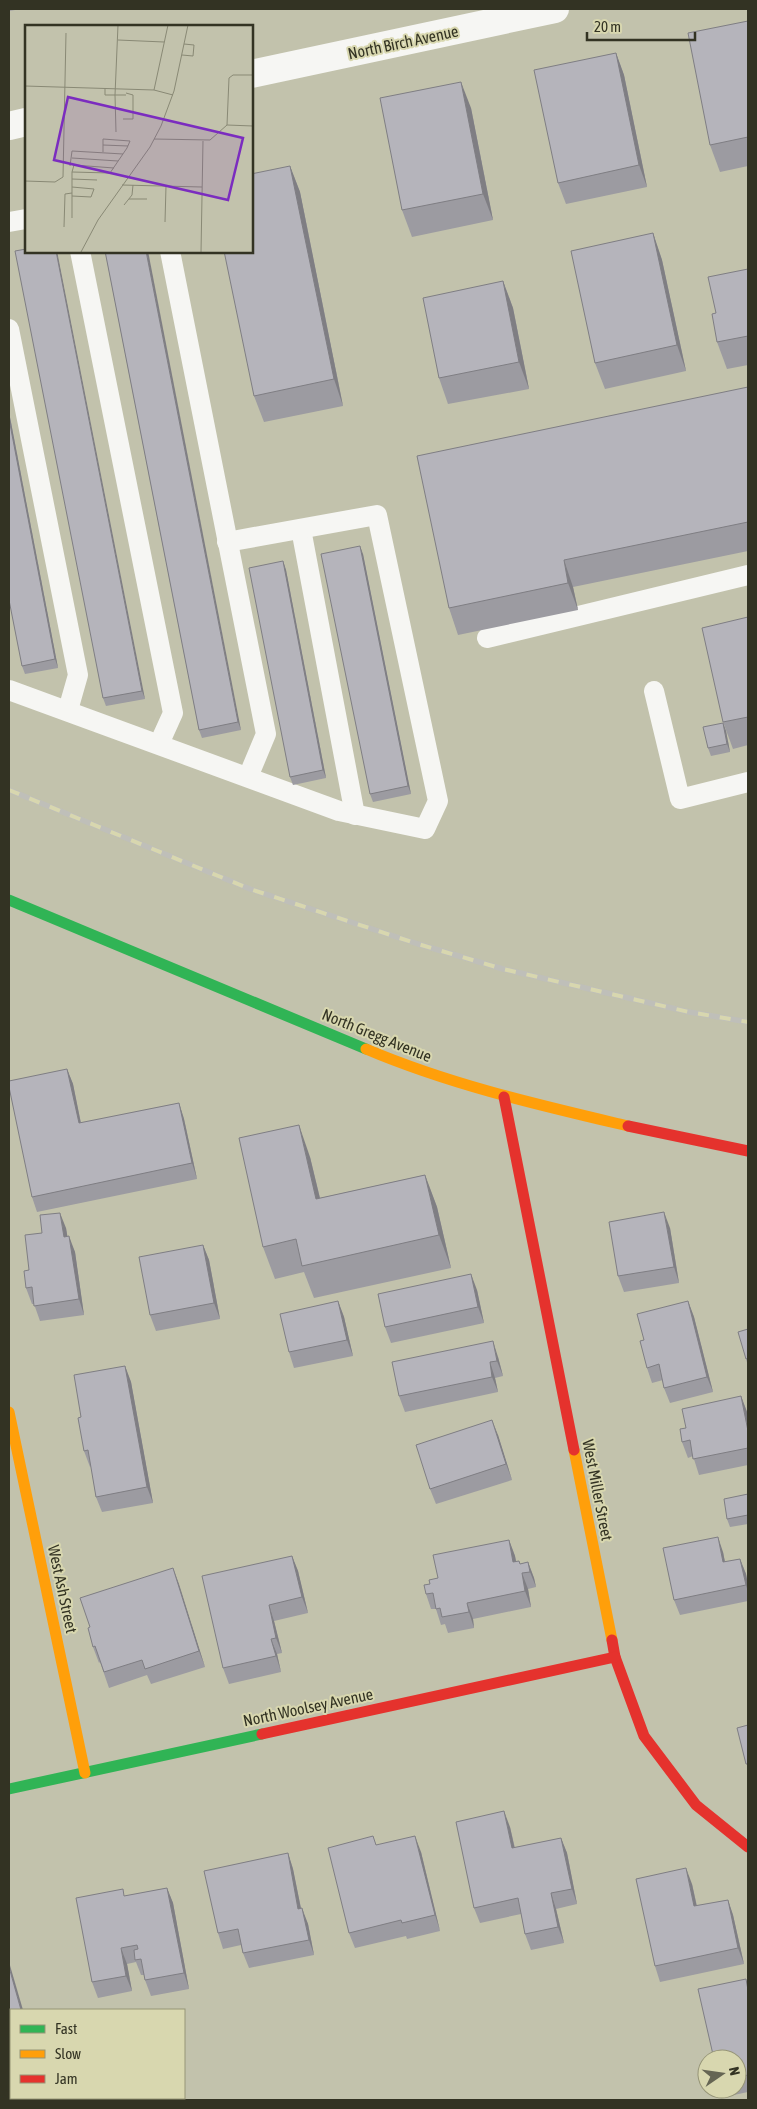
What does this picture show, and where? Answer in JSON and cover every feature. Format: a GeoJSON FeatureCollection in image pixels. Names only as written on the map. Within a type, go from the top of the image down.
{"type":"FeatureCollection","features":[{"type":"Feature","properties":{"kind":"street","name":"North Birch Avenue"},"geometry":{"type":"LineString","coordinates":[[252,74],[555,9]]}},
{"type":"Feature","properties":{"kind":"street"},"geometry":{"type":"LineString","coordinates":[[9,126],[25,122]]}},
{"type":"Feature","properties":{"kind":"street","name":"North Gregg Avenue"},"geometry":{"type":"LineString","coordinates":[[9,900],[411,1068],[504,1097],[678,1138],[748,1151]]}},
{"type":"Feature","properties":{"kind":"street","name":"West Miller Street"},"geometry":{"type":"LineString","coordinates":[[504,1097],[615,1657],[644,1736],[696,1805],[748,1847]]}},
{"type":"Feature","properties":{"kind":"street","name":"West Ash Street"},"geometry":{"type":"LineString","coordinates":[[9,1412],[85,1773]]}},
{"type":"Feature","properties":{"kind":"street","name":"North Woolsey Avenue"},"geometry":{"type":"LineString","coordinates":[[9,1790],[615,1657]]}},
{"type":"Feature","properties":{"kind":"lane"},"geometry":{"type":"LineString","coordinates":[[9,222],[25,219]]}},
{"type":"Feature","properties":{"kind":"lane"},"geometry":{"type":"LineString","coordinates":[[80,252],[173,713],[159,744]]}},
{"type":"Feature","properties":{"kind":"lane"},"geometry":{"type":"LineString","coordinates":[[170,252],[266,734],[248,777]]}},
{"type":"Feature","properties":{"kind":"lane"},"geometry":{"type":"LineString","coordinates":[[9,329],[78,675],[68,710]]}},
{"type":"Feature","properties":{"kind":"lane"},"geometry":{"type":"LineString","coordinates":[[9,690],[68,710],[339,811],[425,829],[438,801],[377,515],[227,542]]}},
{"type":"Feature","properties":{"kind":"lane"},"geometry":{"type":"LineString","coordinates":[[301,529],[355,815]]}},
{"type":"Feature","properties":{"kind":"lane"},"geometry":{"type":"LineString","coordinates":[[487,638],[748,575]]}},
{"type":"Feature","properties":{"kind":"lane"},"geometry":{"type":"LineString","coordinates":[[654,691],[680,800],[748,782]]}},
{"type":"Feature","properties":{"kind":"building"},"geometry":{"type":"Polygon","coordinates":[[[748,21],[748,137],[710,145],[688,33],[748,21]]]}},
{"type":"Feature","properties":{"kind":"building"},"geometry":{"type":"Polygon","coordinates":[[[616,53],[639,165],[558,183],[534,70],[616,53]]]}},
{"type":"Feature","properties":{"kind":"building"},"geometry":{"type":"Polygon","coordinates":[[[461,82],[483,194],[402,210],[380,98],[461,82]]]}},
{"type":"Feature","properties":{"kind":"building"},"geometry":{"type":"Polygon","coordinates":[[[290,166],[334,379],[254,396],[224,252],[252,252],[252,174],[290,166]]]}},
{"type":"Feature","properties":{"kind":"building"},"geometry":{"type":"Polygon","coordinates":[[[653,233],[677,345],[595,363],[571,251],[653,233]]]}},
{"type":"Feature","properties":{"kind":"building"},"geometry":{"type":"Polygon","coordinates":[[[25,249],[25,252],[56,252],[142,691],[103,698],[15,251],[25,249]]]}},
{"type":"Feature","properties":{"kind":"building"},"geometry":{"type":"Polygon","coordinates":[[[105,252],[146,252],[238,722],[199,730],[105,252]]]}},
{"type":"Feature","properties":{"kind":"building"},"geometry":{"type":"Polygon","coordinates":[[[748,269],[748,336],[717,342],[712,314],[716,313],[708,277],[748,269]]]}},
{"type":"Feature","properties":{"kind":"building"},"geometry":{"type":"Polygon","coordinates":[[[503,281],[519,362],[439,378],[423,298],[503,281]]]}},
{"type":"Feature","properties":{"kind":"building"},"geometry":{"type":"Polygon","coordinates":[[[748,387],[748,522],[564,560],[568,583],[449,608],[417,456],[748,387]]]}},
{"type":"Feature","properties":{"kind":"building"},"geometry":{"type":"Polygon","coordinates":[[[9,419],[55,659],[22,666],[9,600],[9,419]]]}},
{"type":"Feature","properties":{"kind":"building"},"geometry":{"type":"Polygon","coordinates":[[[360,546],[408,786],[370,794],[321,554],[360,546]]]}},
{"type":"Feature","properties":{"kind":"building"},"geometry":{"type":"Polygon","coordinates":[[[283,561],[323,770],[290,777],[249,568],[283,561]]]}},
{"type":"Feature","properties":{"kind":"building"},"geometry":{"type":"Polygon","coordinates":[[[748,617],[748,717],[723,722],[702,628],[748,617]]]}},
{"type":"Feature","properties":{"kind":"building"},"geometry":{"type":"Polygon","coordinates":[[[723,723],[727,744],[708,748],[703,727],[723,723]]]}},
{"type":"Feature","properties":{"kind":"building"},"geometry":{"type":"Polygon","coordinates":[[[67,1069],[79,1123],[179,1103],[192,1163],[32,1197],[9,1081],[67,1069]]]}},
{"type":"Feature","properties":{"kind":"building"},"geometry":{"type":"Polygon","coordinates":[[[299,1125],[316,1199],[425,1175],[439,1235],[302,1266],[296,1239],[263,1247],[239,1138],[299,1125]]]}},
{"type":"Feature","properties":{"kind":"building"},"geometry":{"type":"Polygon","coordinates":[[[664,1212],[674,1267],[618,1276],[609,1222],[664,1212]]]}},
{"type":"Feature","properties":{"kind":"building"},"geometry":{"type":"Polygon","coordinates":[[[60,1213],[64,1237],[69,1236],[79,1299],[34,1306],[32,1287],[26,1288],[24,1271],[29,1270],[25,1235],[42,1233],[40,1215],[60,1213]]]}},
{"type":"Feature","properties":{"kind":"building"},"geometry":{"type":"Polygon","coordinates":[[[203,1245],[214,1303],[150,1315],[139,1257],[203,1245]]]}},
{"type":"Feature","properties":{"kind":"building"},"geometry":{"type":"Polygon","coordinates":[[[471,1274],[478,1307],[385,1327],[378,1294],[471,1274]]]}},
{"type":"Feature","properties":{"kind":"building"},"geometry":{"type":"Polygon","coordinates":[[[338,1301],[347,1340],[289,1352],[280,1314],[338,1301]]]}},
{"type":"Feature","properties":{"kind":"building"},"geometry":{"type":"Polygon","coordinates":[[[688,1301],[707,1377],[664,1388],[659,1364],[647,1368],[640,1341],[644,1340],[637,1314],[688,1301]]]}},
{"type":"Feature","properties":{"kind":"building"},"geometry":{"type":"Polygon","coordinates":[[[748,1329],[748,1358],[746,1359],[738,1332],[748,1329]]]}},
{"type":"Feature","properties":{"kind":"building"},"geometry":{"type":"Polygon","coordinates":[[[493,1341],[497,1361],[490,1362],[492,1377],[399,1396],[392,1362],[493,1341]]]}},
{"type":"Feature","properties":{"kind":"building"},"geometry":{"type":"Polygon","coordinates":[[[125,1366],[147,1487],[96,1497],[88,1450],[84,1451],[78,1418],[81,1417],[74,1375],[125,1366]]]}},
{"type":"Feature","properties":{"kind":"building"},"geometry":{"type":"Polygon","coordinates":[[[741,1396],[748,1431],[748,1448],[693,1459],[690,1440],[682,1442],[680,1429],[686,1428],[682,1409],[741,1396]]]}},
{"type":"Feature","properties":{"kind":"building"},"geometry":{"type":"Polygon","coordinates":[[[492,1420],[506,1464],[430,1489],[416,1445],[492,1420]]]}},
{"type":"Feature","properties":{"kind":"building"},"geometry":{"type":"Polygon","coordinates":[[[748,1494],[748,1515],[727,1519],[724,1499],[748,1494]]]}},
{"type":"Feature","properties":{"kind":"building"},"geometry":{"type":"Polygon","coordinates":[[[718,1537],[723,1562],[740,1559],[746,1585],[674,1600],[663,1548],[718,1537]]]}},
{"type":"Feature","properties":{"kind":"building"},"geometry":{"type":"Polygon","coordinates":[[[509,1540],[513,1562],[519,1561],[520,1564],[528,1562],[530,1572],[522,1573],[525,1591],[467,1603],[469,1612],[442,1617],[440,1608],[436,1609],[433,1593],[426,1594],[424,1585],[430,1584],[429,1580],[438,1578],[433,1555],[509,1540]]]}},
{"type":"Feature","properties":{"kind":"building"},"geometry":{"type":"Polygon","coordinates":[[[292,1556],[302,1597],[269,1605],[276,1638],[271,1639],[276,1656],[223,1668],[202,1576],[292,1556]]]}},
{"type":"Feature","properties":{"kind":"building"},"geometry":{"type":"Polygon","coordinates":[[[173,1568],[199,1651],[145,1669],[142,1660],[104,1672],[95,1646],[93,1647],[88,1628],[90,1627],[80,1598],[173,1568]]]}},
{"type":"Feature","properties":{"kind":"building"},"geometry":{"type":"Polygon","coordinates":[[[748,1725],[748,1764],[746,1764],[737,1728],[748,1725]]]}},
{"type":"Feature","properties":{"kind":"building"},"geometry":{"type":"Polygon","coordinates":[[[504,1811],[512,1848],[561,1838],[572,1889],[551,1893],[558,1927],[525,1934],[518,1898],[474,1908],[456,1822],[504,1811]]]}},
{"type":"Feature","properties":{"kind":"building"},"geometry":{"type":"Polygon","coordinates":[[[373,1836],[376,1845],[415,1836],[435,1915],[402,1923],[401,1920],[349,1933],[328,1848],[373,1836]]]}},
{"type":"Feature","properties":{"kind":"building"},"geometry":{"type":"Polygon","coordinates":[[[288,1853],[298,1909],[302,1908],[309,1940],[243,1953],[238,1929],[218,1933],[204,1871],[288,1853]]]}},
{"type":"Feature","properties":{"kind":"building"},"geometry":{"type":"Polygon","coordinates":[[[686,1868],[694,1906],[728,1900],[738,1948],[655,1966],[636,1879],[686,1868]]]}},
{"type":"Feature","properties":{"kind":"building"},"geometry":{"type":"Polygon","coordinates":[[[167,1888],[184,1973],[145,1980],[141,1959],[135,1960],[134,1950],[138,1949],[137,1945],[121,1948],[126,1976],[92,1982],[76,1898],[123,1889],[124,1896],[167,1888]]]}},
{"type":"Feature","properties":{"kind":"building"},"geometry":{"type":"Polygon","coordinates":[[[9,1967],[21,2009],[10,2009],[9,2026],[9,1967]]]}},
{"type":"Feature","properties":{"kind":"building"},"geometry":{"type":"Polygon","coordinates":[[[746,1979],[748,1990],[748,2075],[747,2049],[712,2049],[698,1989],[746,1979]]]}},
{"type":"Feature","properties":{"kind":"railway"},"geometry":{"type":"LineString","coordinates":[[9,790],[250,889],[418,944],[503,969],[689,1012],[748,1022]]}},
{"type":"Feature","properties":{"kind":"traffic: fast"},"geometry":{"type":"LineString","coordinates":[[9,900],[366,1049]]}},
{"type":"Feature","properties":{"kind":"traffic: fast"},"geometry":{"type":"LineString","coordinates":[[9,1789],[262,1734]]}},
{"type":"Feature","properties":{"kind":"traffic: slow"},"geometry":{"type":"LineString","coordinates":[[366,1049],[463,1084],[628,1126]]}},
{"type":"Feature","properties":{"kind":"traffic: slow"},"geometry":{"type":"LineString","coordinates":[[9,1412],[85,1773]]}},
{"type":"Feature","properties":{"kind":"traffic: slow"},"geometry":{"type":"LineString","coordinates":[[574,1450],[612,1640]]}},
{"type":"Feature","properties":{"kind":"traffic: jam"},"geometry":{"type":"LineString","coordinates":[[504,1097],[574,1450]]}},
{"type":"Feature","properties":{"kind":"traffic: jam"},"geometry":{"type":"LineString","coordinates":[[628,1126],[748,1151]]}},
{"type":"Feature","properties":{"kind":"traffic: jam"},"geometry":{"type":"LineString","coordinates":[[612,1640],[615,1657],[644,1736],[696,1805],[748,1847]]}},
{"type":"Feature","properties":{"kind":"traffic: jam"},"geometry":{"type":"LineString","coordinates":[[262,1734],[615,1657]]}}]}
